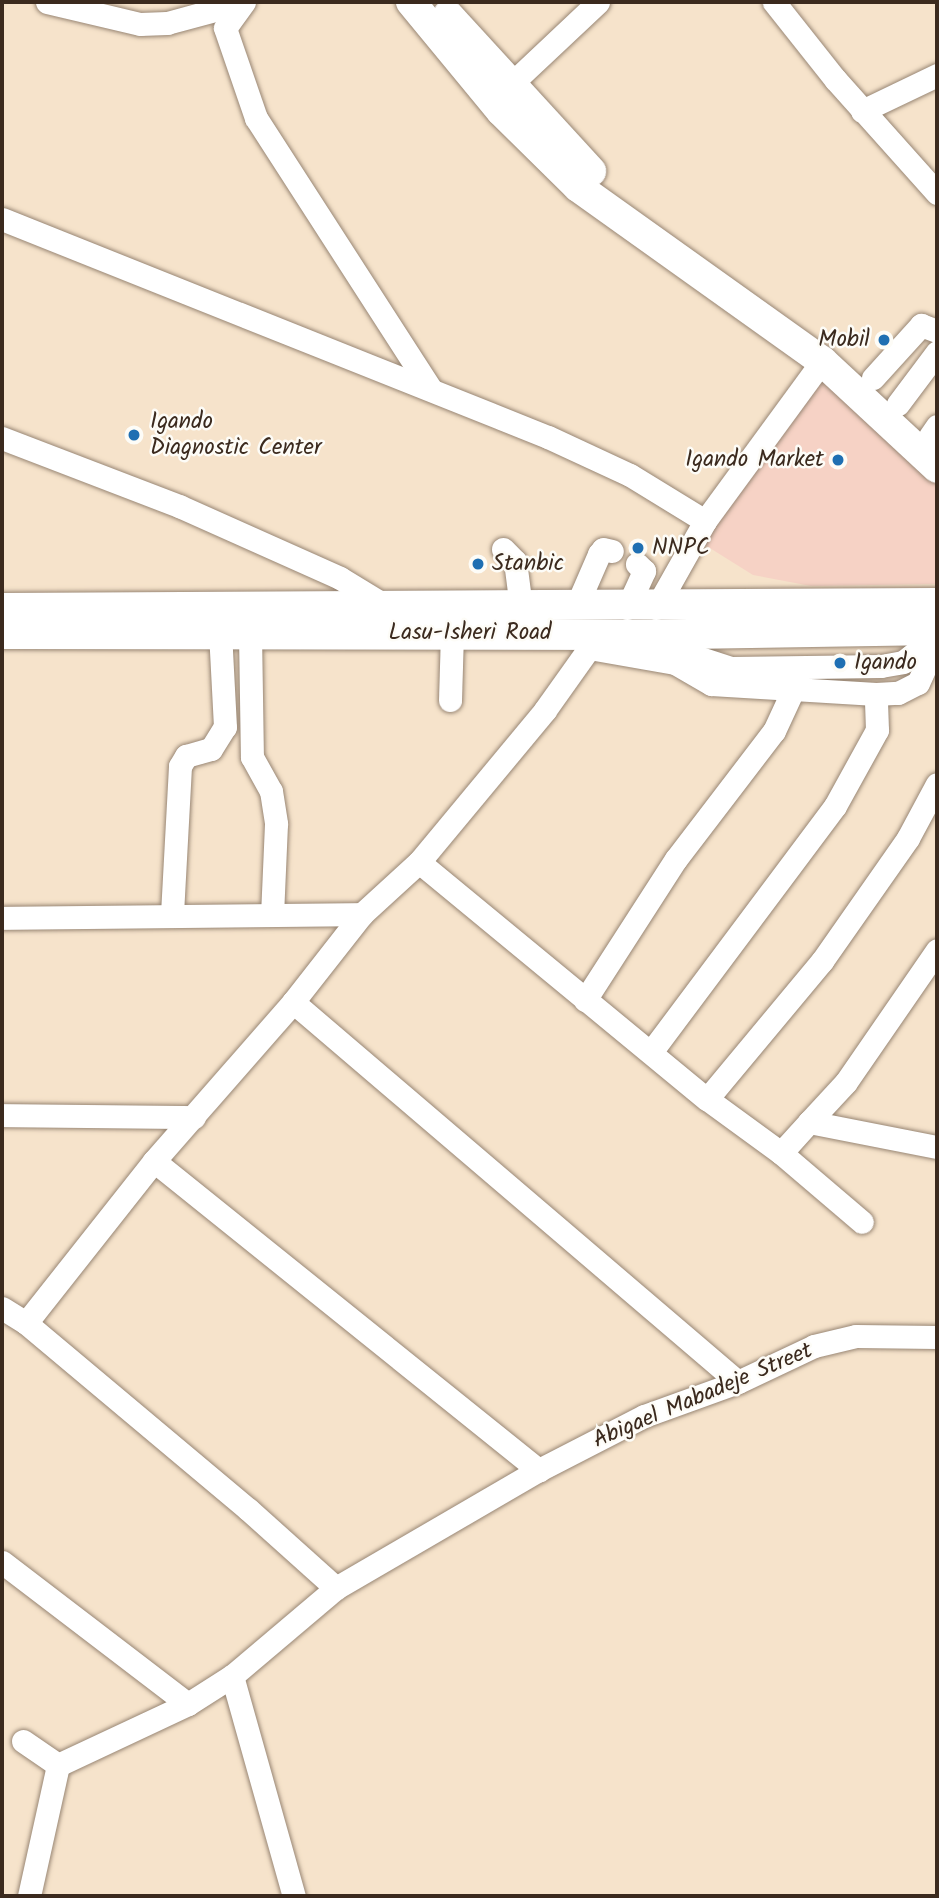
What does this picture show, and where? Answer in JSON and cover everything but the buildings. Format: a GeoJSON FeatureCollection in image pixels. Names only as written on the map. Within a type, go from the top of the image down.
{"type":"FeatureCollection","features":[{"type":"Feature","properties":{"kind":"main road"},"geometry":{"type":"LineString","coordinates":[[411,2],[501,111],[578,187],[822,361],[937,468]]}},
{"type":"Feature","properties":{"kind":"main road"},"geometry":{"type":"LineString","coordinates":[[437,2],[592,172],[837,347],[935,435]]}},
{"type":"Feature","properties":{"kind":"main road","name":"Lasu-Isheri Road"},"geometry":{"type":"LineString","coordinates":[[2,608],[384,605],[576,607],[636,617],[696,635],[931,627]]}},
{"type":"Feature","properties":{"kind":"main road","name":"Lasu-Isheri Road"},"geometry":{"type":"LineString","coordinates":[[2,634],[452,634],[592,641],[636,617],[931,627]]}},
{"type":"Feature","properties":{"kind":"street"},"geometry":{"type":"LineString","coordinates":[[47,2],[140,24],[167,23],[219,9],[240,7]]}},
{"type":"Feature","properties":{"kind":"street"},"geometry":{"type":"LineString","coordinates":[[510,85],[598,2]]}},
{"type":"Feature","properties":{"kind":"street"},"geometry":{"type":"LineString","coordinates":[[774,2],[862,111],[937,193]]}},
{"type":"Feature","properties":{"kind":"street"},"geometry":{"type":"LineString","coordinates":[[240,7],[225,28],[226,42],[256,118],[430,388]]}},
{"type":"Feature","properties":{"kind":"street"},"geometry":{"type":"LineString","coordinates":[[862,111],[937,75]]}},
{"type":"Feature","properties":{"kind":"street"},"geometry":{"type":"LineString","coordinates":[[2,219],[365,368],[430,388],[630,475],[705,521]]}},
{"type":"Feature","properties":{"kind":"street"},"geometry":{"type":"LineString","coordinates":[[873,379],[920,325],[937,331]]}},
{"type":"Feature","properties":{"kind":"street"},"geometry":{"type":"LineString","coordinates":[[898,404],[937,352]]}},
{"type":"Feature","properties":{"kind":"street"},"geometry":{"type":"LineString","coordinates":[[636,617],[822,361]]}},
{"type":"Feature","properties":{"kind":"street"},"geometry":{"type":"LineString","coordinates":[[2,438],[179,506],[340,578],[384,605]]}},
{"type":"Feature","properties":{"kind":"street"},"geometry":{"type":"LineString","coordinates":[[576,607],[599,554],[603,549],[612,551]]}},
{"type":"Feature","properties":{"kind":"street"},"geometry":{"type":"LineString","coordinates":[[503,550],[515,561],[521,607]]}},
{"type":"Feature","properties":{"kind":"street"},"geometry":{"type":"LineString","coordinates":[[636,617],[645,571],[637,564]]}},
{"type":"Feature","properties":{"kind":"street"},"geometry":{"type":"LineString","coordinates":[[636,617],[731,668],[881,666],[903,662],[921,648],[931,627]]}},
{"type":"Feature","properties":{"kind":"street"},"geometry":{"type":"LineString","coordinates":[[26,1323],[154,1161],[293,1002],[362,914],[419,862],[545,710],[592,641],[675,663],[711,684],[792,692],[876,694],[898,693],[918,683],[931,627]]}},
{"type":"Feature","properties":{"kind":"street"},"geometry":{"type":"LineString","coordinates":[[172,914],[180,766],[186,756],[211,749],[225,727],[220,633]]}},
{"type":"Feature","properties":{"kind":"street"},"geometry":{"type":"LineString","coordinates":[[250,633],[252,757],[271,791],[276,824],[272,914]]}},
{"type":"Feature","properties":{"kind":"street"},"geometry":{"type":"LineString","coordinates":[[450,701],[452,634]]}},
{"type":"Feature","properties":{"kind":"street"},"geometry":{"type":"LineString","coordinates":[[585,1000],[676,859],[775,731],[792,692]]}},
{"type":"Feature","properties":{"kind":"street"},"geometry":{"type":"LineString","coordinates":[[651,1052],[835,806],[877,730],[876,694]]}},
{"type":"Feature","properties":{"kind":"street"},"geometry":{"type":"LineString","coordinates":[[708,1099],[822,961],[908,838],[937,783]]}},
{"type":"Feature","properties":{"kind":"street"},"geometry":{"type":"LineString","coordinates":[[419,862],[708,1099],[781,1153],[862,1222]]}},
{"type":"Feature","properties":{"kind":"street"},"geometry":{"type":"LineString","coordinates":[[2,918],[172,914],[362,914]]}},
{"type":"Feature","properties":{"kind":"street"},"geometry":{"type":"LineString","coordinates":[[781,1153],[846,1082],[937,950]]}},
{"type":"Feature","properties":{"kind":"street"},"geometry":{"type":"LineString","coordinates":[[293,1002],[738,1382]]}},
{"type":"Feature","properties":{"kind":"street"},"geometry":{"type":"LineString","coordinates":[[2,1115],[194,1117]]}},
{"type":"Feature","properties":{"kind":"street"},"geometry":{"type":"LineString","coordinates":[[809,1122],[937,1147]]}},
{"type":"Feature","properties":{"kind":"street"},"geometry":{"type":"LineString","coordinates":[[154,1161],[539,1470]]}},
{"type":"Feature","properties":{"kind":"street"},"geometry":{"type":"LineString","coordinates":[[2,1308],[26,1323],[336,1588]]}},
{"type":"Feature","properties":{"kind":"street","name":"Abigael Mabadeje Street"},"geometry":{"type":"LineString","coordinates":[[58,1765],[188,1704],[232,1676],[336,1588],[539,1470],[644,1416],[738,1382],[814,1346],[856,1336],[937,1338]]}},
{"type":"Feature","properties":{"kind":"street"},"geometry":{"type":"LineString","coordinates":[[2,1562],[188,1704]]}},
{"type":"Feature","properties":{"kind":"street"},"geometry":{"type":"LineString","coordinates":[[232,1676],[294,1896]]}},
{"type":"Feature","properties":{"kind":"street"},"geometry":{"type":"LineString","coordinates":[[23,1741],[58,1765],[29,1896]]}},
{"type":"Feature","properties":{"kind":"shaded area","name":"Igando Market"},"geometry":{"type":"Polygon","coordinates":[[[824,368],[937,477],[937,584],[811,586],[753,575],[697,540],[824,368]]]}},
{"type":"Feature","properties":{"kind":"place","name":"Mobil"},"geometry":{"type":"Point","coordinates":[884,340]}},
{"type":"Feature","properties":{"kind":"place","name":"Igando Diagnostic Center"},"geometry":{"type":"Point","coordinates":[134,435]}},
{"type":"Feature","properties":{"kind":"place","name":"Igando Market"},"geometry":{"type":"Point","coordinates":[838,460]}},
{"type":"Feature","properties":{"kind":"place","name":"NNPC"},"geometry":{"type":"Point","coordinates":[638,548]}},
{"type":"Feature","properties":{"kind":"place","name":"Stanbic"},"geometry":{"type":"Point","coordinates":[478,564]}},
{"type":"Feature","properties":{"kind":"place","name":"Igando"},"geometry":{"type":"Point","coordinates":[840,663]}}]}
